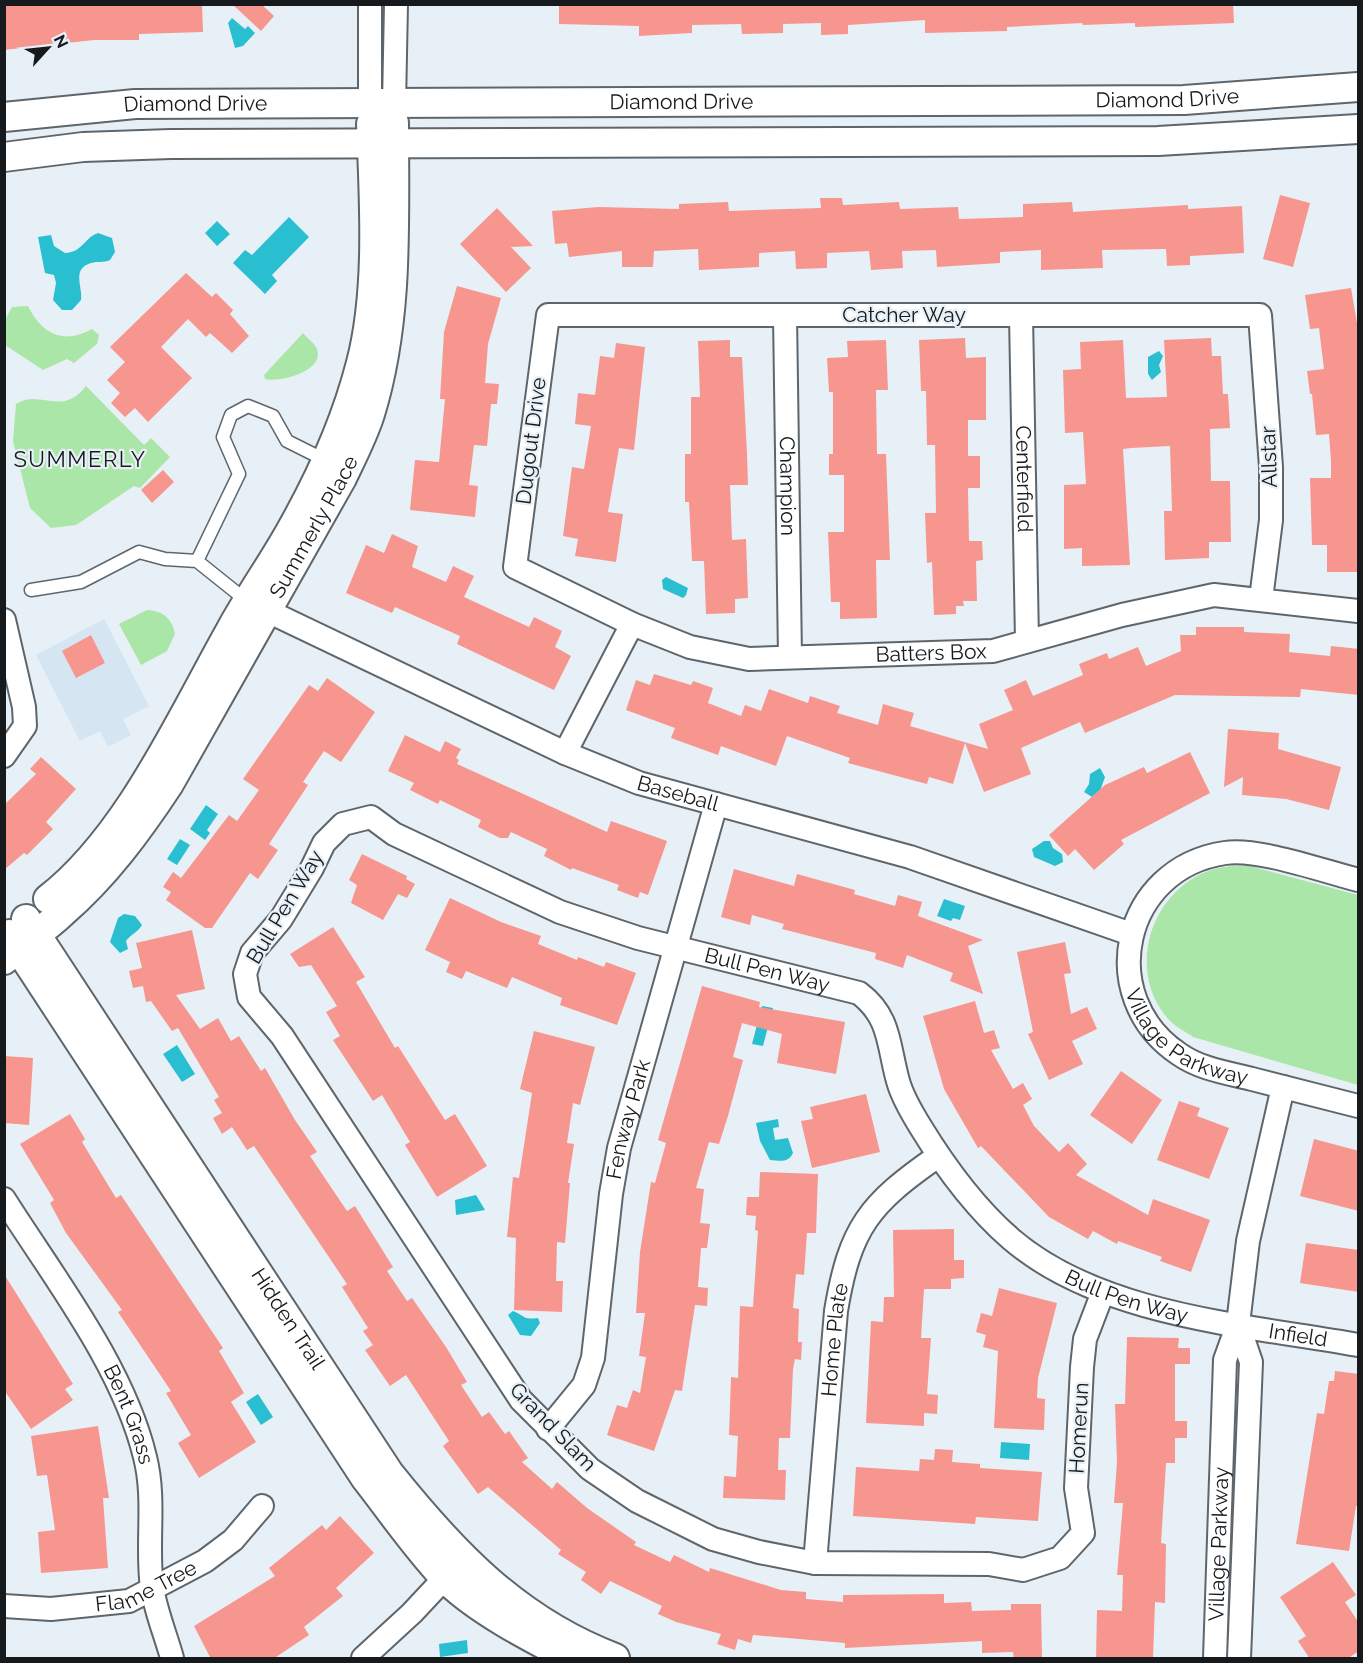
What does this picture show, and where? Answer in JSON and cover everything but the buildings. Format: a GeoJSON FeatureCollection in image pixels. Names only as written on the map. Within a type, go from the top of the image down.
{"type":"FeatureCollection","features":[{"type":"Feature","properties":{"kind":"street","name":"Summerly Place"},"geometry":{"type":"LineString","coordinates":[[257,605],[342,478],[370,415],[386,346],[394,276],[382,104],[370,4]]}},
{"type":"Feature","properties":{"kind":"street","name":"Summerly Place"},"geometry":{"type":"LineString","coordinates":[[382,104],[396,4]]}},
{"type":"Feature","properties":{"kind":"street","name":"Diamond Drive"},"geometry":{"type":"LineString","coordinates":[[4,117],[135,105],[1185,100],[1359,87]]}},
{"type":"Feature","properties":{"kind":"street","name":"Diamond Drive"},"geometry":{"type":"LineString","coordinates":[[4,158],[83,147],[383,142],[1158,141],[1359,129]]}},
{"type":"Feature","properties":{"kind":"street","name":"Summerly Place"},"geometry":{"type":"LineString","coordinates":[[16,938],[100,877],[138,832],[169,784],[327,461],[346,415],[362,361],[372,301],[383,142]]}},
{"type":"Feature","properties":{"kind":"street","name":"Catcher Way"},"geometry":{"type":"LineString","coordinates":[[548,315],[1260,315]]}},
{"type":"Feature","properties":{"kind":"street","name":"Dugout Drive"},"geometry":{"type":"LineString","coordinates":[[515,567],[548,315]]}},
{"type":"Feature","properties":{"kind":"street","name":"Champion"},"geometry":{"type":"LineString","coordinates":[[785,315],[790,657]]}},
{"type":"Feature","properties":{"kind":"street","name":"Centerfield"},"geometry":{"type":"LineString","coordinates":[[1021,315],[1027,641]]}},
{"type":"Feature","properties":{"kind":"street","name":"Allstar"},"geometry":{"type":"LineString","coordinates":[[1260,315],[1271,467],[1271,520],[1261,599]]}},
{"type":"Feature","properties":{"kind":"street","name":"Batters Box"},"geometry":{"type":"LineString","coordinates":[[515,567],[632,624],[690,647],[749,659],[993,651],[1172,603],[1214,596],[1359,610]]}},
{"type":"Feature","properties":{"kind":"street","name":"Baseball"},"geometry":{"type":"LineString","coordinates":[[257,605],[565,753],[639,783],[910,857],[1131,934]]}},
{"type":"Feature","properties":{"kind":"street"},"geometry":{"type":"LineString","coordinates":[[4,620],[24,707],[25,726],[4,756]]}},
{"type":"Feature","properties":{"kind":"street"},"geometry":{"type":"LineString","coordinates":[[565,753],[632,624]]}},
{"type":"Feature","properties":{"kind":"street","name":"Fenway Park"},"geometry":{"type":"LineString","coordinates":[[548,1429],[584,1385],[593,1358],[611,1194],[620,1148],[716,804]]}},
{"type":"Feature","properties":{"kind":"street","name":"Bull Pen Way"},"geometry":{"type":"LineString","coordinates":[[245,974],[252,953],[281,919],[312,868],[324,843],[343,824],[371,818],[394,834],[560,912],[675,947],[859,993],[875,1004],[883,1019],[898,1084],[938,1156],[974,1203],[1012,1240],[1058,1270],[1103,1292],[1162,1310],[1238,1324]]}},
{"type":"Feature","properties":{"kind":"street","name":"Village Parkway"},"geometry":{"type":"LineString","coordinates":[[1358,878],[1258,855],[1226,853],[1195,861],[1168,877],[1144,902],[1131,934],[1128,962],[1133,995],[1143,1019],[1158,1038],[1180,1056],[1206,1067],[1359,1106]]}},
{"type":"Feature","properties":{"kind":"street","name":"Hidden Trail"},"geometry":{"type":"LineString","coordinates":[[16,938],[366,1479],[453,1568],[488,1611],[570,1659]]}},
{"type":"Feature","properties":{"kind":"street","name":"Grand Slam"},"geometry":{"type":"LineString","coordinates":[[245,974],[249,997],[282,1036],[521,1400],[590,1469],[637,1502],[674,1521],[725,1542],[759,1552],[815,1563],[989,1564],[1023,1570],[1060,1558]]}},
{"type":"Feature","properties":{"kind":"street","name":"Village Parkway"},"geometry":{"type":"LineString","coordinates":[[1215,1659],[1225,1360],[1238,1324],[1248,1240],[1283,1086]]}},
{"type":"Feature","properties":{"kind":"street","name":"Home Plate"},"geometry":{"type":"LineString","coordinates":[[815,1563],[836,1311],[843,1269],[854,1238],[872,1208],[897,1184],[938,1156]]}},
{"type":"Feature","properties":{"kind":"street","name":"Bent Grass"},"geometry":{"type":"LineString","coordinates":[[4,1199],[114,1373],[132,1411],[146,1459],[151,1497],[152,1589],[172,1659]]}},
{"type":"Feature","properties":{"kind":"street","name":"Homerun"},"geometry":{"type":"LineString","coordinates":[[1060,1558],[1083,1533],[1076,1488],[1082,1367],[1085,1339],[1103,1292]]}},
{"type":"Feature","properties":{"kind":"street","name":"Village Parkway"},"geometry":{"type":"LineString","coordinates":[[1238,1324],[1251,1362],[1239,1659]]}},
{"type":"Feature","properties":{"kind":"street","name":"Infield"},"geometry":{"type":"LineString","coordinates":[[1238,1324],[1359,1345]]}},
{"type":"Feature","properties":{"kind":"street","name":"Flame Tree"},"geometry":{"type":"LineString","coordinates":[[4,1606],[51,1609],[100,1606],[129,1601],[205,1561],[233,1540],[262,1506]]}},
{"type":"Feature","properties":{"kind":"street"},"geometry":{"type":"LineString","coordinates":[[363,1659],[453,1568]]}},
{"type":"Feature","properties":{"kind":"street","name":"Hidden Trail"},"geometry":{"type":"LineString","coordinates":[[453,1568],[487,1581],[538,1618],[596,1652],[615,1659]]}},
{"type":"Feature","properties":{"kind":"lane"},"geometry":{"type":"LineString","coordinates":[[197,561],[238,474],[223,437],[231,415],[248,406],[273,416],[287,441],[327,461]]}},
{"type":"Feature","properties":{"kind":"lane"},"geometry":{"type":"LineString","coordinates":[[31,591],[81,582],[139,552],[165,559],[197,561],[257,605]]}},
{"type":"Feature","properties":{"kind":"shaded area"},"geometry":{"type":"Polygon","coordinates":[[[104,619],[149,706],[123,719],[131,735],[108,747],[100,731],[80,741],[36,655],[104,619]]]}},
{"type":"Feature","properties":{"kind":"green space"},"geometry":{"type":"Polygon","coordinates":[[[28,306],[40,324],[54,334],[72,336],[92,329],[99,335],[97,344],[74,363],[67,359],[43,370],[5,345],[5,320],[12,307],[28,306]]]}},
{"type":"Feature","properties":{"kind":"green space"},"geometry":{"type":"Polygon","coordinates":[[[303,333],[316,347],[318,355],[315,362],[301,373],[291,377],[265,379],[264,375],[303,333]]]}},
{"type":"Feature","properties":{"kind":"green space"},"geometry":{"type":"Polygon","coordinates":[[[86,386],[144,445],[151,438],[170,457],[140,488],[134,486],[76,525],[51,528],[30,508],[13,441],[16,404],[34,399],[59,402],[68,400],[86,386]]]}},
{"type":"Feature","properties":{"kind":"green space"},"geometry":{"type":"Polygon","coordinates":[[[147,610],[166,616],[175,634],[167,651],[141,665],[119,624],[147,610]]]}},
{"type":"Feature","properties":{"kind":"green space"},"geometry":{"type":"Polygon","coordinates":[[[1246,865],[1358,895],[1358,1085],[1193,1037],[1170,1021],[1157,1003],[1149,982],[1147,961],[1149,940],[1156,920],[1167,901],[1182,886],[1201,874],[1217,868],[1246,865]]]}},
{"type":"Feature","properties":{"kind":"water"},"geometry":{"type":"Polygon","coordinates":[[[232,18],[245,29],[248,26],[255,33],[243,46],[235,48],[228,23],[232,18]]]}},
{"type":"Feature","properties":{"kind":"water"},"geometry":{"type":"Polygon","coordinates":[[[289,217],[309,237],[272,275],[277,281],[265,294],[233,263],[245,250],[252,255],[289,217]]]}},
{"type":"Feature","properties":{"kind":"water"},"geometry":{"type":"Polygon","coordinates":[[[217,221],[230,234],[217,246],[205,233],[217,221]]]}},
{"type":"Feature","properties":{"kind":"water"},"geometry":{"type":"Polygon","coordinates":[[[98,233],[112,238],[115,252],[110,260],[91,263],[81,269],[79,279],[81,300],[72,310],[62,310],[53,300],[56,283],[54,275],[45,273],[38,237],[51,235],[54,246],[65,253],[80,248],[89,238],[98,233]]]}},
{"type":"Feature","properties":{"kind":"water"},"geometry":{"type":"Polygon","coordinates":[[[1159,351],[1163,356],[1159,365],[1161,372],[1152,380],[1148,374],[1148,357],[1159,351]]]}},
{"type":"Feature","properties":{"kind":"water"},"geometry":{"type":"Polygon","coordinates":[[[666,577],[688,588],[683,598],[663,589],[662,580],[666,577]]]}},
{"type":"Feature","properties":{"kind":"water"},"geometry":{"type":"Polygon","coordinates":[[[1100,768],[1105,777],[1100,791],[1092,797],[1084,792],[1089,784],[1090,774],[1100,768]]]}},
{"type":"Feature","properties":{"kind":"water"},"geometry":{"type":"Polygon","coordinates":[[[206,805],[218,814],[207,830],[210,833],[205,840],[190,829],[206,805]]]}},
{"type":"Feature","properties":{"kind":"water"},"geometry":{"type":"Polygon","coordinates":[[[180,839],[190,845],[177,865],[167,859],[180,839]]]}},
{"type":"Feature","properties":{"kind":"water"},"geometry":{"type":"Polygon","coordinates":[[[1044,841],[1050,841],[1053,848],[1062,854],[1063,862],[1055,866],[1034,857],[1032,849],[1044,841]]]}},
{"type":"Feature","properties":{"kind":"water"},"geometry":{"type":"Polygon","coordinates":[[[944,899],[965,906],[960,920],[953,918],[951,921],[937,916],[944,899]]]}},
{"type":"Feature","properties":{"kind":"water"},"geometry":{"type":"Polygon","coordinates":[[[124,914],[135,916],[142,925],[126,941],[128,949],[120,953],[110,942],[118,918],[124,914]]]}},
{"type":"Feature","properties":{"kind":"water"},"geometry":{"type":"Polygon","coordinates":[[[762,1006],[773,1008],[763,1046],[752,1044],[762,1006]]]}},
{"type":"Feature","properties":{"kind":"water"},"geometry":{"type":"Polygon","coordinates":[[[177,1045],[195,1074],[182,1082],[163,1054],[177,1045]]]}},
{"type":"Feature","properties":{"kind":"water"},"geometry":{"type":"Polygon","coordinates":[[[778,1119],[779,1127],[773,1128],[775,1140],[788,1138],[793,1153],[784,1161],[770,1160],[760,1141],[756,1123],[778,1119]]]}},
{"type":"Feature","properties":{"kind":"water"},"geometry":{"type":"Polygon","coordinates":[[[476,1195],[485,1210],[456,1215],[455,1200],[476,1195]]]}},
{"type":"Feature","properties":{"kind":"water"},"geometry":{"type":"Polygon","coordinates":[[[513,1311],[526,1318],[538,1318],[540,1323],[531,1336],[520,1335],[508,1315],[513,1311]]]}},
{"type":"Feature","properties":{"kind":"water"},"geometry":{"type":"Polygon","coordinates":[[[258,1394],[273,1417],[261,1425],[246,1402],[258,1394]]]}},
{"type":"Feature","properties":{"kind":"water"},"geometry":{"type":"Polygon","coordinates":[[[1001,1442],[1030,1444],[1029,1460],[1000,1458],[1001,1442]]]}},
{"type":"Feature","properties":{"kind":"water"},"geometry":{"type":"Polygon","coordinates":[[[467,1640],[468,1653],[440,1657],[439,1644],[467,1640]]]}},
{"type":"Feature","properties":{"kind":"district","name":"SUMMERLY"},"geometry":{"type":"Point","coordinates":[80,459]}}]}
